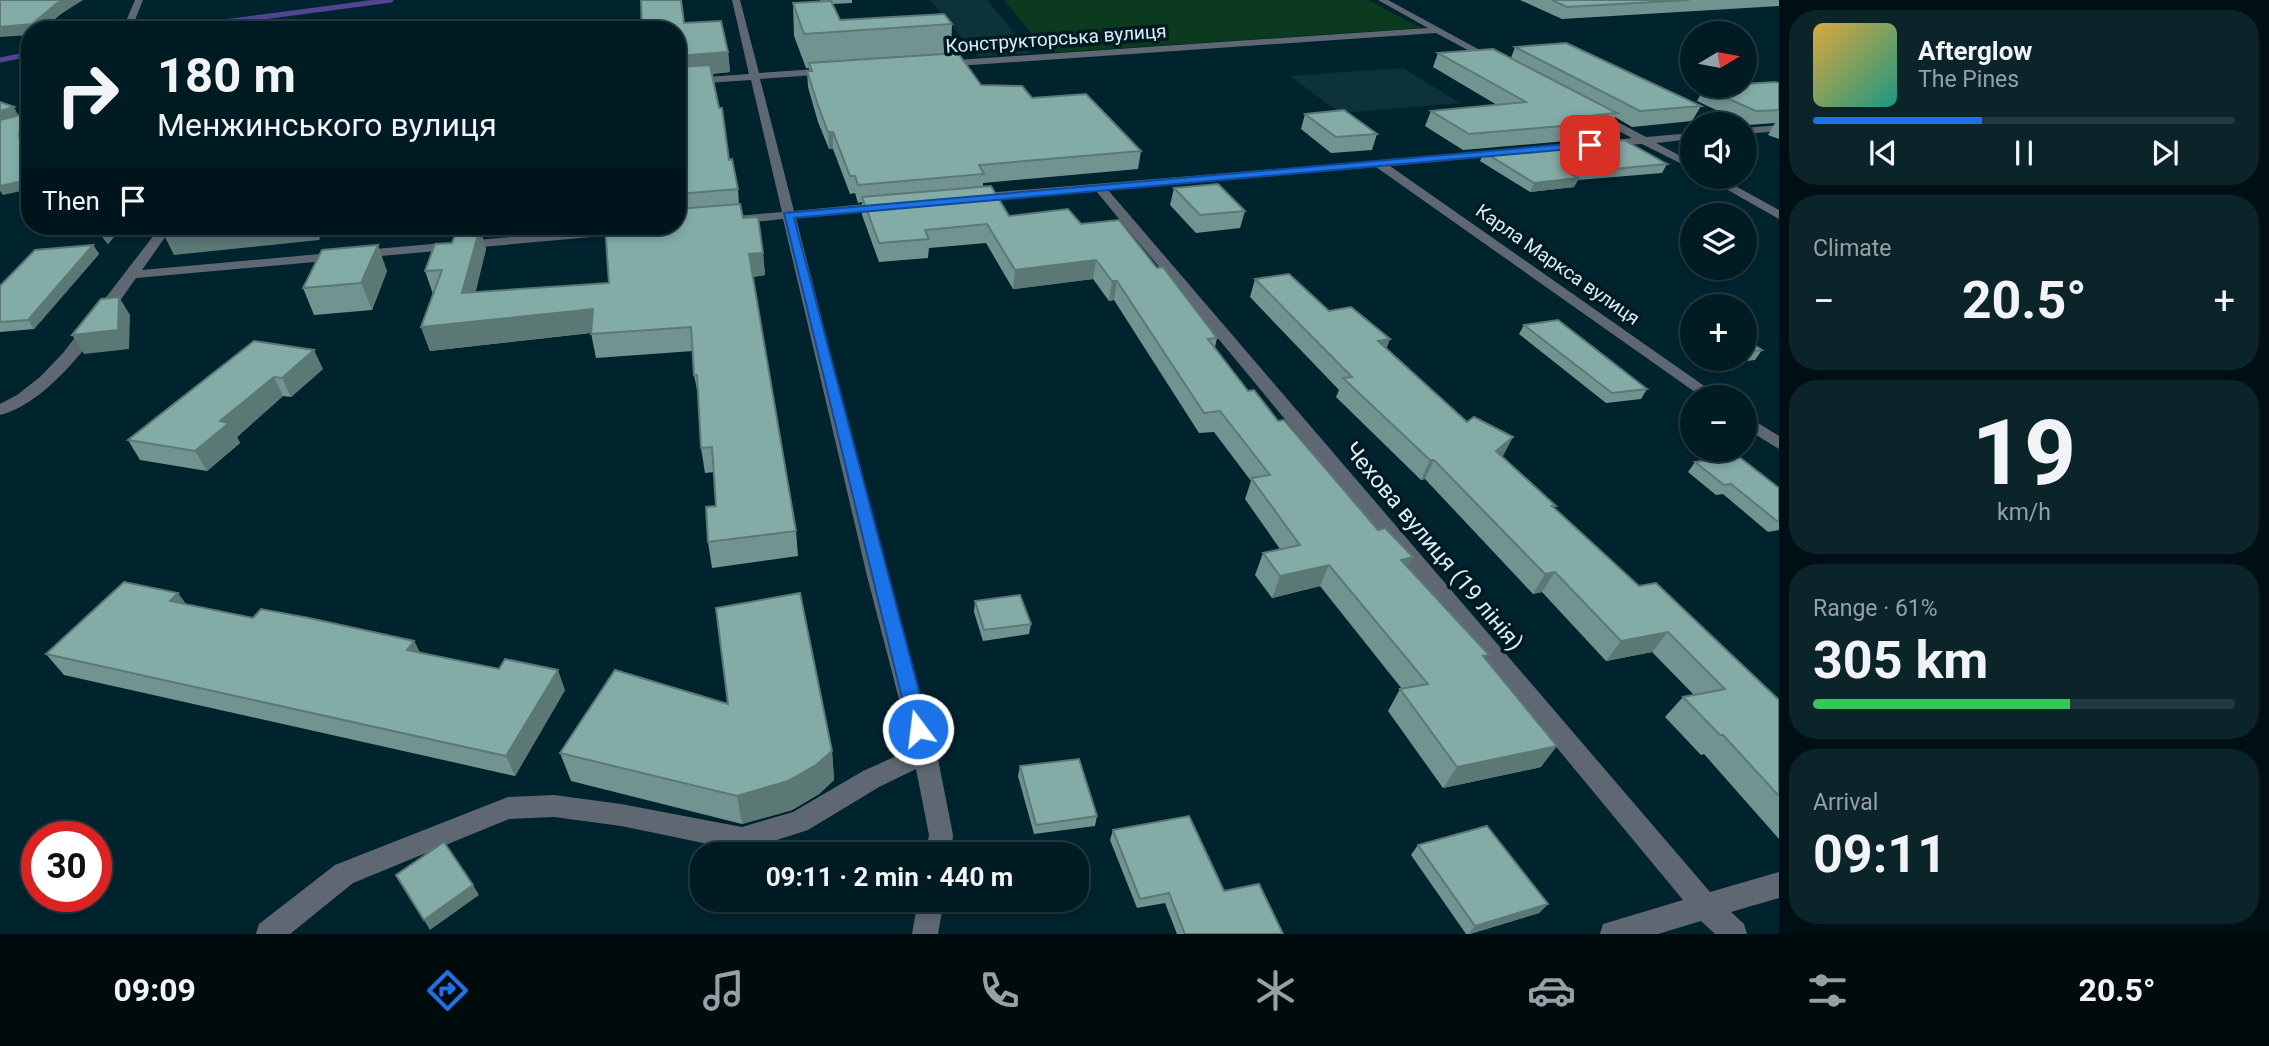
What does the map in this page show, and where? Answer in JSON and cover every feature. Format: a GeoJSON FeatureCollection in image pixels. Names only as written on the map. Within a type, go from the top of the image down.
{"type":"FeatureCollection","features":[{"type":"Feature","properties":{"kind":"street"},"geometry":{"type":"LineString","coordinates":[[131,21],[139,0]]}},
{"type":"Feature","properties":{"kind":"street"},"geometry":{"type":"LineString","coordinates":[[736,0],[925,754],[941,835],[940,842]]}},
{"type":"Feature","properties":{"kind":"street"},"geometry":{"type":"LineString","coordinates":[[1382,0],[1504,65]]}},
{"type":"Feature","properties":{"kind":"street","name":"Конструкторська вулиця"},"geometry":{"type":"LineString","coordinates":[[930,64],[1438,30]]}},
{"type":"Feature","properties":{"kind":"street"},"geometry":{"type":"LineString","coordinates":[[686,81],[835,71]]}},
{"type":"Feature","properties":{"kind":"street"},"geometry":{"type":"LineString","coordinates":[[1584,108],[1680,160]]}},
{"type":"Feature","properties":{"kind":"street"},"geometry":{"type":"LineString","coordinates":[[1757,130],[1779,128]]}},
{"type":"Feature","properties":{"kind":"street"},"geometry":{"type":"LineString","coordinates":[[1590,145],[1680,137]]}},
{"type":"Feature","properties":{"kind":"street"},"geometry":{"type":"LineString","coordinates":[[964,199],[1521,151]]}},
{"type":"Feature","properties":{"kind":"street","name":"Карла Маркса вулиця"},"geometry":{"type":"LineString","coordinates":[[1379,164],[1695,385]]}},
{"type":"Feature","properties":{"kind":"street","name":"Чехова вулиця (19 лiнiя)"},"geometry":{"type":"LineString","coordinates":[[1099,187],[1704,905],[1734,934]]}},
{"type":"Feature","properties":{"kind":"street"},"geometry":{"type":"LineString","coordinates":[[1732,189],[1779,215]]}},
{"type":"Feature","properties":{"kind":"street"},"geometry":{"type":"LineString","coordinates":[[719,221],[896,205]]}},
{"type":"Feature","properties":{"kind":"street"},"geometry":{"type":"LineString","coordinates":[[0,410],[15,405],[53,376],[160,235]]}},
{"type":"Feature","properties":{"kind":"street"},"geometry":{"type":"LineString","coordinates":[[129,275],[571,235]]}},
{"type":"Feature","properties":{"kind":"street"},"geometry":{"type":"LineString","coordinates":[[1757,428],[1779,444]]}},
{"type":"Feature","properties":{"kind":"street"},"geometry":{"type":"LineString","coordinates":[[268,934],[344,874],[508,808],[554,806],[742,839],[799,822],[871,779],[925,754]]}},
{"type":"Feature","properties":{"kind":"street"},"geometry":{"type":"LineString","coordinates":[[1613,934],[1779,885]]}},
{"type":"Feature","properties":{"kind":"street"},"geometry":{"type":"LineString","coordinates":[[925,934],[929,912]]}},
{"type":"Feature","properties":{"kind":"shaded area"},"geometry":{"type":"Polygon","coordinates":[[[930,0],[987,0],[1031,53],[978,57],[930,0]]]}},
{"type":"Feature","properties":{"kind":"shaded area"},"geometry":{"type":"Polygon","coordinates":[[[1403,68],[1460,103],[1340,113],[1290,76],[1403,68]]]}},
{"type":"Feature","properties":{"kind":"green space"},"geometry":{"type":"Polygon","coordinates":[[[1004,0],[1368,0],[1421,28],[1048,53],[1004,0]]]}},
{"type":"Feature","properties":{"kind":"building"},"geometry":{"type":"Polygon","coordinates":[[[0,0],[63,0],[36,21],[21,21],[21,25],[0,27],[0,0]]]}},
{"type":"Feature","properties":{"kind":"building"},"geometry":{"type":"Polygon","coordinates":[[[641,0],[681,0],[684,21],[642,21],[641,0]]]}},
{"type":"Feature","properties":{"kind":"building"},"geometry":{"type":"Polygon","coordinates":[[[1552,0],[1689,0],[1567,7],[1552,0]]]}},
{"type":"Feature","properties":{"kind":"building"},"geometry":{"type":"Polygon","coordinates":[[[831,1],[840,20],[944,14],[952,24],[804,34],[793,3],[831,1]]]}},
{"type":"Feature","properties":{"kind":"building"},"geometry":{"type":"Polygon","coordinates":[[[721,21],[728,52],[686,55],[686,23],[721,21]]]}},
{"type":"Feature","properties":{"kind":"building"},"geometry":{"type":"Polygon","coordinates":[[[1566,43],[1701,106],[1640,111],[1515,47],[1566,43]]]}},
{"type":"Feature","properties":{"kind":"building"},"geometry":{"type":"Polygon","coordinates":[[[1493,49],[1617,113],[1596,115],[1609,122],[1469,134],[1431,111],[1526,102],[1438,53],[1493,49]]]}},
{"type":"Feature","properties":{"kind":"building"},"geometry":{"type":"Polygon","coordinates":[[[958,53],[981,85],[1022,86],[1032,98],[1086,94],[1141,151],[979,165],[984,174],[858,185],[855,176],[850,176],[833,132],[828,132],[807,71],[812,71],[809,63],[958,53]]]}},
{"type":"Feature","properties":{"kind":"building"},"geometry":{"type":"Polygon","coordinates":[[[710,65],[719,108],[722,108],[729,160],[732,159],[738,189],[686,193],[686,66],[710,65]]]}},
{"type":"Feature","properties":{"kind":"building"},"geometry":{"type":"Polygon","coordinates":[[[1757,83],[1779,83],[1779,110],[1756,111],[1727,98],[1757,98],[1757,83]]]}},
{"type":"Feature","properties":{"kind":"building"},"geometry":{"type":"Polygon","coordinates":[[[0,102],[14,107],[0,111],[0,102]]]}},
{"type":"Feature","properties":{"kind":"building"},"geometry":{"type":"Polygon","coordinates":[[[1344,110],[1377,134],[1336,137],[1305,114],[1344,110]]]}},
{"type":"Feature","properties":{"kind":"building"},"geometry":{"type":"Polygon","coordinates":[[[21,115],[21,181],[0,186],[0,120],[21,115]]]}},
{"type":"Feature","properties":{"kind":"building"},"geometry":{"type":"Polygon","coordinates":[[[1624,140],[1667,164],[1569,173],[1578,178],[1534,183],[1484,152],[1624,140]]]}},
{"type":"Feature","properties":{"kind":"building"},"geometry":{"type":"Polygon","coordinates":[[[1218,184],[1245,211],[1200,215],[1174,188],[1218,184]]]}},
{"type":"Feature","properties":{"kind":"building"},"geometry":{"type":"Polygon","coordinates":[[[991,186],[1009,216],[1068,209],[1081,224],[1119,220],[1157,268],[1163,267],[1217,338],[1208,339],[1248,391],[1254,390],[1278,421],[1284,420],[1378,530],[1385,528],[1413,557],[1401,560],[1489,655],[1483,656],[1557,746],[1457,767],[1400,689],[1428,684],[1329,565],[1280,576],[1263,553],[1300,545],[1251,478],[1270,475],[1220,411],[1204,413],[1117,281],[1112,281],[1096,260],[1015,270],[987,224],[925,230],[929,239],[879,243],[862,197],[991,186]]]}},
{"type":"Feature","properties":{"kind":"building"},"geometry":{"type":"Polygon","coordinates":[[[740,204],[743,218],[758,217],[763,253],[749,254],[796,531],[708,542],[706,507],[716,506],[712,447],[701,448],[691,327],[591,334],[593,309],[421,327],[442,270],[425,271],[435,244],[452,243],[455,235],[478,235],[462,293],[609,283],[606,235],[686,235],[686,208],[740,204]]]}},
{"type":"Feature","properties":{"kind":"building"},"geometry":{"type":"Polygon","coordinates":[[[93,245],[28,320],[0,322],[0,286],[35,250],[93,245]]]}},
{"type":"Feature","properties":{"kind":"building"},"geometry":{"type":"Polygon","coordinates":[[[378,245],[361,283],[303,288],[322,250],[378,245]]]}},
{"type":"Feature","properties":{"kind":"building"},"geometry":{"type":"Polygon","coordinates":[[[1289,274],[1329,311],[1351,307],[1390,339],[1378,341],[1467,422],[1474,417],[1513,437],[1496,451],[1639,586],[1656,583],[1779,700],[1779,796],[1723,735],[1683,697],[1725,689],[1668,632],[1621,641],[1555,572],[1545,574],[1434,460],[1430,460],[1343,378],[1352,377],[1255,279],[1289,274]]]}},
{"type":"Feature","properties":{"kind":"building"},"geometry":{"type":"Polygon","coordinates":[[[119,297],[118,330],[72,335],[101,299],[119,297]]]}},
{"type":"Feature","properties":{"kind":"building"},"geometry":{"type":"Polygon","coordinates":[[[1558,320],[1647,389],[1612,393],[1524,325],[1558,320]]]}},
{"type":"Feature","properties":{"kind":"building"},"geometry":{"type":"Polygon","coordinates":[[[254,341],[314,350],[282,378],[274,377],[220,421],[229,423],[195,451],[128,440],[254,341]]]}},
{"type":"Feature","properties":{"kind":"building"},"geometry":{"type":"Polygon","coordinates":[[[1695,462],[1746,462],[1779,488],[1779,521],[1731,484],[1724,485],[1695,462]]]}},
{"type":"Feature","properties":{"kind":"building"},"geometry":{"type":"Polygon","coordinates":[[[124,582],[178,593],[170,601],[253,618],[261,609],[309,618],[414,641],[407,650],[499,669],[505,659],[558,670],[506,756],[46,654],[124,582]]]}},
{"type":"Feature","properties":{"kind":"building"},"geometry":{"type":"Polygon","coordinates":[[[800,593],[832,751],[816,765],[788,781],[737,796],[560,753],[615,670],[728,704],[716,608],[800,593]]]}},
{"type":"Feature","properties":{"kind":"building"},"geometry":{"type":"Polygon","coordinates":[[[1020,595],[1031,624],[984,630],[975,601],[1020,595]]]}},
{"type":"Feature","properties":{"kind":"building"},"geometry":{"type":"Polygon","coordinates":[[[1079,759],[1097,816],[1036,825],[1020,766],[1079,759]]]}},
{"type":"Feature","properties":{"kind":"building"},"geometry":{"type":"Polygon","coordinates":[[[1189,816],[1224,891],[1259,884],[1283,934],[1185,934],[1169,893],[1140,899],[1113,830],[1189,816]]]}},
{"type":"Feature","properties":{"kind":"building"},"geometry":{"type":"Polygon","coordinates":[[[1487,826],[1548,904],[1475,926],[1418,845],[1487,826]]]}},
{"type":"Feature","properties":{"kind":"building"},"geometry":{"type":"Polygon","coordinates":[[[444,842],[473,885],[424,920],[396,875],[444,842]]]}},
{"type":"Feature","properties":{"kind":"waterway"},"geometry":{"type":"LineString","coordinates":[[232,21],[391,0]]}},
{"type":"Feature","properties":{"kind":"waterway"},"geometry":{"type":"LineString","coordinates":[[0,60],[21,56]]}},
{"type":"Feature","properties":{"kind":"route"},"geometry":{"type":"LineString","coordinates":[[918,729],[877,576],[788,215],[1590,145]]}}]}
